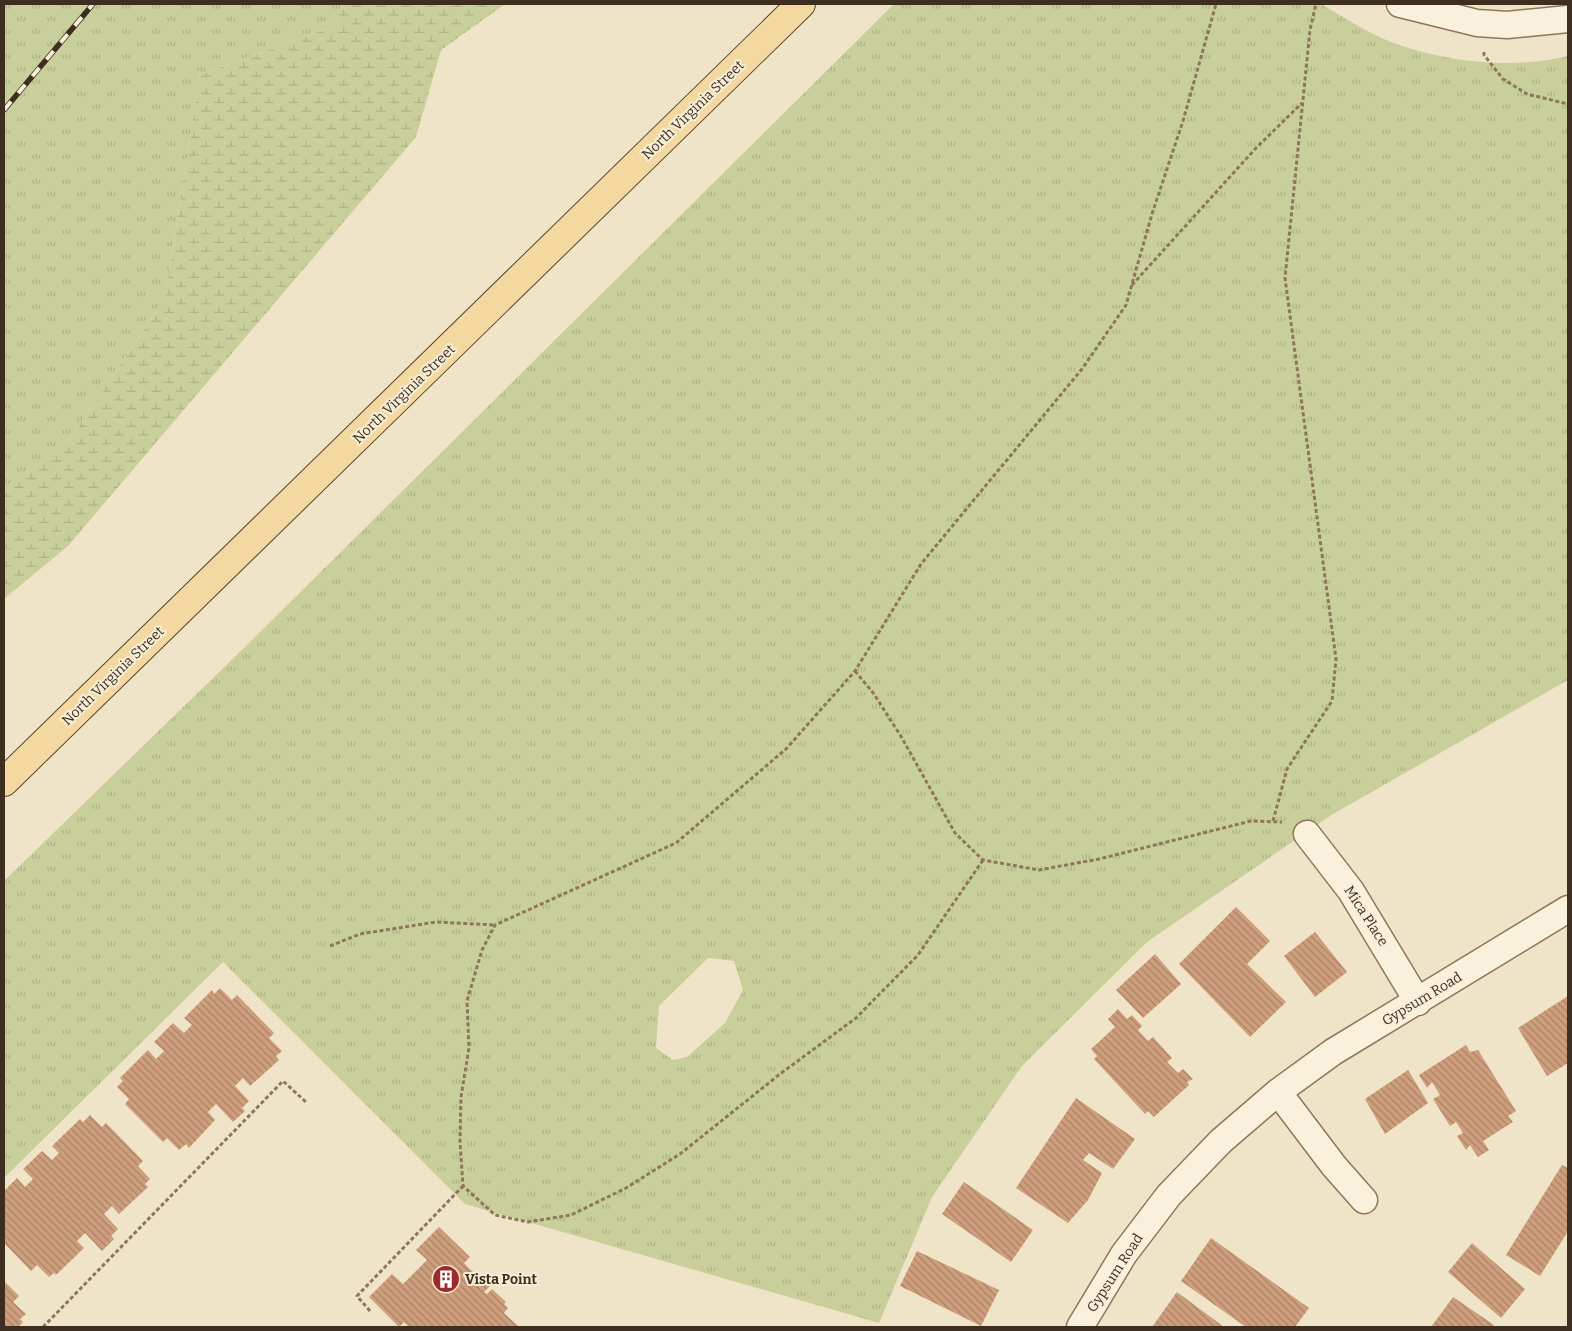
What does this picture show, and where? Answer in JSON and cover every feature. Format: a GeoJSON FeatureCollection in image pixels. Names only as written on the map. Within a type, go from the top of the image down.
{"type":"FeatureCollection","features":[{"type":"Feature","properties":{"kind":"main road","name":"North Virginia Street"},"geometry":{"type":"LineString","coordinates":[[4,782],[802,4]]}},
{"type":"Feature","properties":{"kind":"street"},"geometry":{"type":"LineString","coordinates":[[1400,4],[1444,16],[1486,24],[1507,25],[1568,19]]}},
{"type":"Feature","properties":{"kind":"street","name":"Mica Place"},"geometry":{"type":"LineString","coordinates":[[1307,834],[1351,891],[1418,1002]]}},
{"type":"Feature","properties":{"kind":"street","name":"Gypsum Road"},"geometry":{"type":"LineString","coordinates":[[1080,1327],[1124,1254],[1169,1194],[1221,1141],[1278,1092],[1333,1052],[1568,909]]}},
{"type":"Feature","properties":{"kind":"street"},"geometry":{"type":"LineString","coordinates":[[1278,1092],[1334,1166],[1364,1200]]}},
{"type":"Feature","properties":{"kind":"path"},"geometry":{"type":"LineString","coordinates":[[330,946],[360,934],[436,922],[495,926],[676,843],[786,749],[856,671],[921,564],[1082,369],[1126,305],[1152,214],[1183,120],[1216,4]]}},
{"type":"Feature","properties":{"kind":"path"},"geometry":{"type":"LineString","coordinates":[[1273,821],[1287,769],[1332,701],[1336,659],[1285,278],[1310,30],[1316,4]]}},
{"type":"Feature","properties":{"kind":"path"},"geometry":{"type":"LineString","coordinates":[[1486,24],[1484,55],[1503,80],[1527,94],[1568,104]]}},
{"type":"Feature","properties":{"kind":"path"},"geometry":{"type":"LineString","coordinates":[[1132,285],[1256,148],[1302,102]]}},
{"type":"Feature","properties":{"kind":"path"},"geometry":{"type":"LineString","coordinates":[[856,671],[874,694],[902,738],[956,833],[983,860],[1039,870],[1099,859],[1252,821],[1273,821],[1291,824],[1307,834]]}},
{"type":"Feature","properties":{"kind":"path"},"geometry":{"type":"LineString","coordinates":[[495,926],[482,950],[466,1001],[469,1048],[461,1096],[460,1142],[463,1186],[495,1215],[528,1222],[570,1215],[626,1188],[680,1154],[780,1074],[856,1018],[918,955],[983,860]]}},
{"type":"Feature","properties":{"kind":"path"},"geometry":{"type":"LineString","coordinates":[[43,1327],[283,1081],[307,1103]]}},
{"type":"Feature","properties":{"kind":"path"},"geometry":{"type":"LineString","coordinates":[[370,1311],[357,1296],[463,1186]]}},
{"type":"Feature","properties":{"kind":"green space"},"geometry":{"type":"Polygon","coordinates":[[[4,4],[341,4],[337,25],[200,75],[165,298],[74,434],[4,495],[4,4]]]}},
{"type":"Feature","properties":{"kind":"green space"},"geometry":{"type":"Polygon","coordinates":[[[341,4],[505,4],[441,50],[416,137],[68,546],[4,599],[4,495],[74,434],[165,298],[200,75],[337,25],[341,4]]]}},
{"type":"Feature","properties":{"kind":"green space"},"geometry":{"type":"Polygon","coordinates":[[[894,4],[1321,4],[1381,38],[1443,57],[1506,63],[1548,60],[1568,56],[1568,680],[1333,814],[1147,942],[1022,1066],[932,1197],[879,1323],[465,1204],[223,962],[4,1178],[4,881],[248,644],[894,4]],[[708,958],[659,1006],[656,1048],[673,1060],[687,1057],[725,1023],[743,990],[734,961],[708,958]]]}},
{"type":"Feature","properties":{"kind":"building"},"geometry":{"type":"Polygon","coordinates":[[[1236,907],[1270,941],[1247,964],[1286,1002],[1250,1037],[1179,964],[1236,907]]]}},
{"type":"Feature","properties":{"kind":"building"},"geometry":{"type":"Polygon","coordinates":[[[1315,932],[1347,972],[1315,997],[1284,956],[1315,932]]]}},
{"type":"Feature","properties":{"kind":"building"},"geometry":{"type":"Polygon","coordinates":[[[1155,954],[1181,984],[1143,1018],[1116,990],[1155,954]]]}},
{"type":"Feature","properties":{"kind":"building"},"geometry":{"type":"Polygon","coordinates":[[[220,988],[232,1000],[237,995],[274,1033],[269,1038],[282,1051],[276,1056],[279,1060],[250,1086],[243,1078],[235,1086],[249,1101],[242,1108],[245,1111],[233,1122],[216,1104],[208,1112],[215,1120],[189,1148],[186,1144],[179,1150],[167,1138],[163,1142],[125,1104],[129,1099],[117,1087],[123,1081],[120,1078],[148,1050],[156,1059],[164,1051],[154,1042],[173,1023],[184,1033],[192,1025],[184,1018],[212,990],[214,994],[220,988]]]}},
{"type":"Feature","properties":{"kind":"building"},"geometry":{"type":"Polygon","coordinates":[[[1568,996],[1568,1063],[1547,1076],[1518,1028],[1568,996]]]}},
{"type":"Feature","properties":{"kind":"building"},"geometry":{"type":"Polygon","coordinates":[[[1118,1009],[1127,1019],[1132,1015],[1142,1026],[1138,1030],[1148,1041],[1153,1037],[1172,1058],[1167,1062],[1178,1073],[1183,1069],[1193,1079],[1187,1082],[1189,1085],[1154,1117],[1148,1111],[1145,1114],[1094,1059],[1097,1056],[1091,1049],[1115,1027],[1108,1019],[1118,1009]]]}},
{"type":"Feature","properties":{"kind":"building"},"geometry":{"type":"Polygon","coordinates":[[[1466,1045],[1470,1052],[1478,1050],[1516,1111],[1508,1116],[1513,1122],[1483,1141],[1489,1150],[1478,1157],[1470,1145],[1466,1150],[1457,1136],[1463,1133],[1456,1122],[1450,1126],[1433,1099],[1440,1095],[1432,1082],[1427,1088],[1419,1075],[1466,1045]]]}},
{"type":"Feature","properties":{"kind":"building"},"geometry":{"type":"Polygon","coordinates":[[[1408,1070],[1428,1103],[1385,1134],[1365,1099],[1408,1070]]]}},
{"type":"Feature","properties":{"kind":"building"},"geometry":{"type":"Polygon","coordinates":[[[1076,1098],[1135,1139],[1113,1169],[1089,1153],[1083,1160],[1102,1173],[1088,1200],[1068,1223],[1016,1188],[1076,1098]]]}},
{"type":"Feature","properties":{"kind":"building"},"geometry":{"type":"Polygon","coordinates":[[[90,1115],[102,1127],[106,1123],[143,1161],[138,1166],[150,1179],[145,1184],[148,1187],[119,1214],[112,1206],[104,1214],[118,1229],[111,1236],[114,1239],[102,1251],[85,1233],[77,1241],[84,1248],[56,1275],[54,1273],[49,1277],[37,1265],[31,1271],[4,1243],[4,1191],[17,1178],[25,1187],[33,1179],[23,1169],[42,1151],[52,1160],[59,1153],[52,1146],[80,1119],[83,1122],[90,1115]]]}},
{"type":"Feature","properties":{"kind":"building"},"geometry":{"type":"Polygon","coordinates":[[[1562,1165],[1568,1168],[1568,1231],[1540,1276],[1506,1255],[1562,1165]]]}},
{"type":"Feature","properties":{"kind":"building"},"geometry":{"type":"Polygon","coordinates":[[[964,1182],[1033,1230],[1011,1262],[942,1214],[964,1182]]]}},
{"type":"Feature","properties":{"kind":"building","name":"Vista Point"},"geometry":{"type":"Polygon","coordinates":[[[439,1227],[470,1257],[464,1263],[474,1273],[477,1271],[491,1285],[484,1292],[487,1294],[492,1289],[506,1302],[504,1304],[508,1308],[504,1313],[519,1327],[409,1327],[404,1322],[399,1327],[369,1297],[392,1274],[403,1284],[427,1260],[416,1250],[439,1227]]]}},
{"type":"Feature","properties":{"kind":"building"},"geometry":{"type":"Polygon","coordinates":[[[1211,1238],[1309,1308],[1295,1327],[1246,1327],[1181,1281],[1211,1238]]]}},
{"type":"Feature","properties":{"kind":"building"},"geometry":{"type":"Polygon","coordinates":[[[1472,1243],[1525,1289],[1501,1318],[1448,1272],[1472,1243]]]}},
{"type":"Feature","properties":{"kind":"building"},"geometry":{"type":"Polygon","coordinates":[[[917,1251],[999,1290],[981,1326],[900,1286],[917,1251]]]}},
{"type":"Feature","properties":{"kind":"building"},"geometry":{"type":"Polygon","coordinates":[[[4,1281],[19,1296],[13,1302],[26,1314],[20,1319],[23,1322],[18,1327],[4,1327],[4,1281]]]}},
{"type":"Feature","properties":{"kind":"building"},"geometry":{"type":"Polygon","coordinates":[[[1177,1292],[1224,1327],[1152,1327],[1177,1292]]]}},
{"type":"Feature","properties":{"kind":"building"},"geometry":{"type":"Polygon","coordinates":[[[1453,1297],[1494,1325],[1492,1327],[1431,1327],[1453,1297]]]}},
{"type":"Feature","properties":{"kind":"railway"},"geometry":{"type":"LineString","coordinates":[[4,110],[93,4]]}},
{"type":"Feature","properties":{"kind":"place","name":"Vista Point"},"geometry":{"type":"Point","coordinates":[446,1279]}}]}
